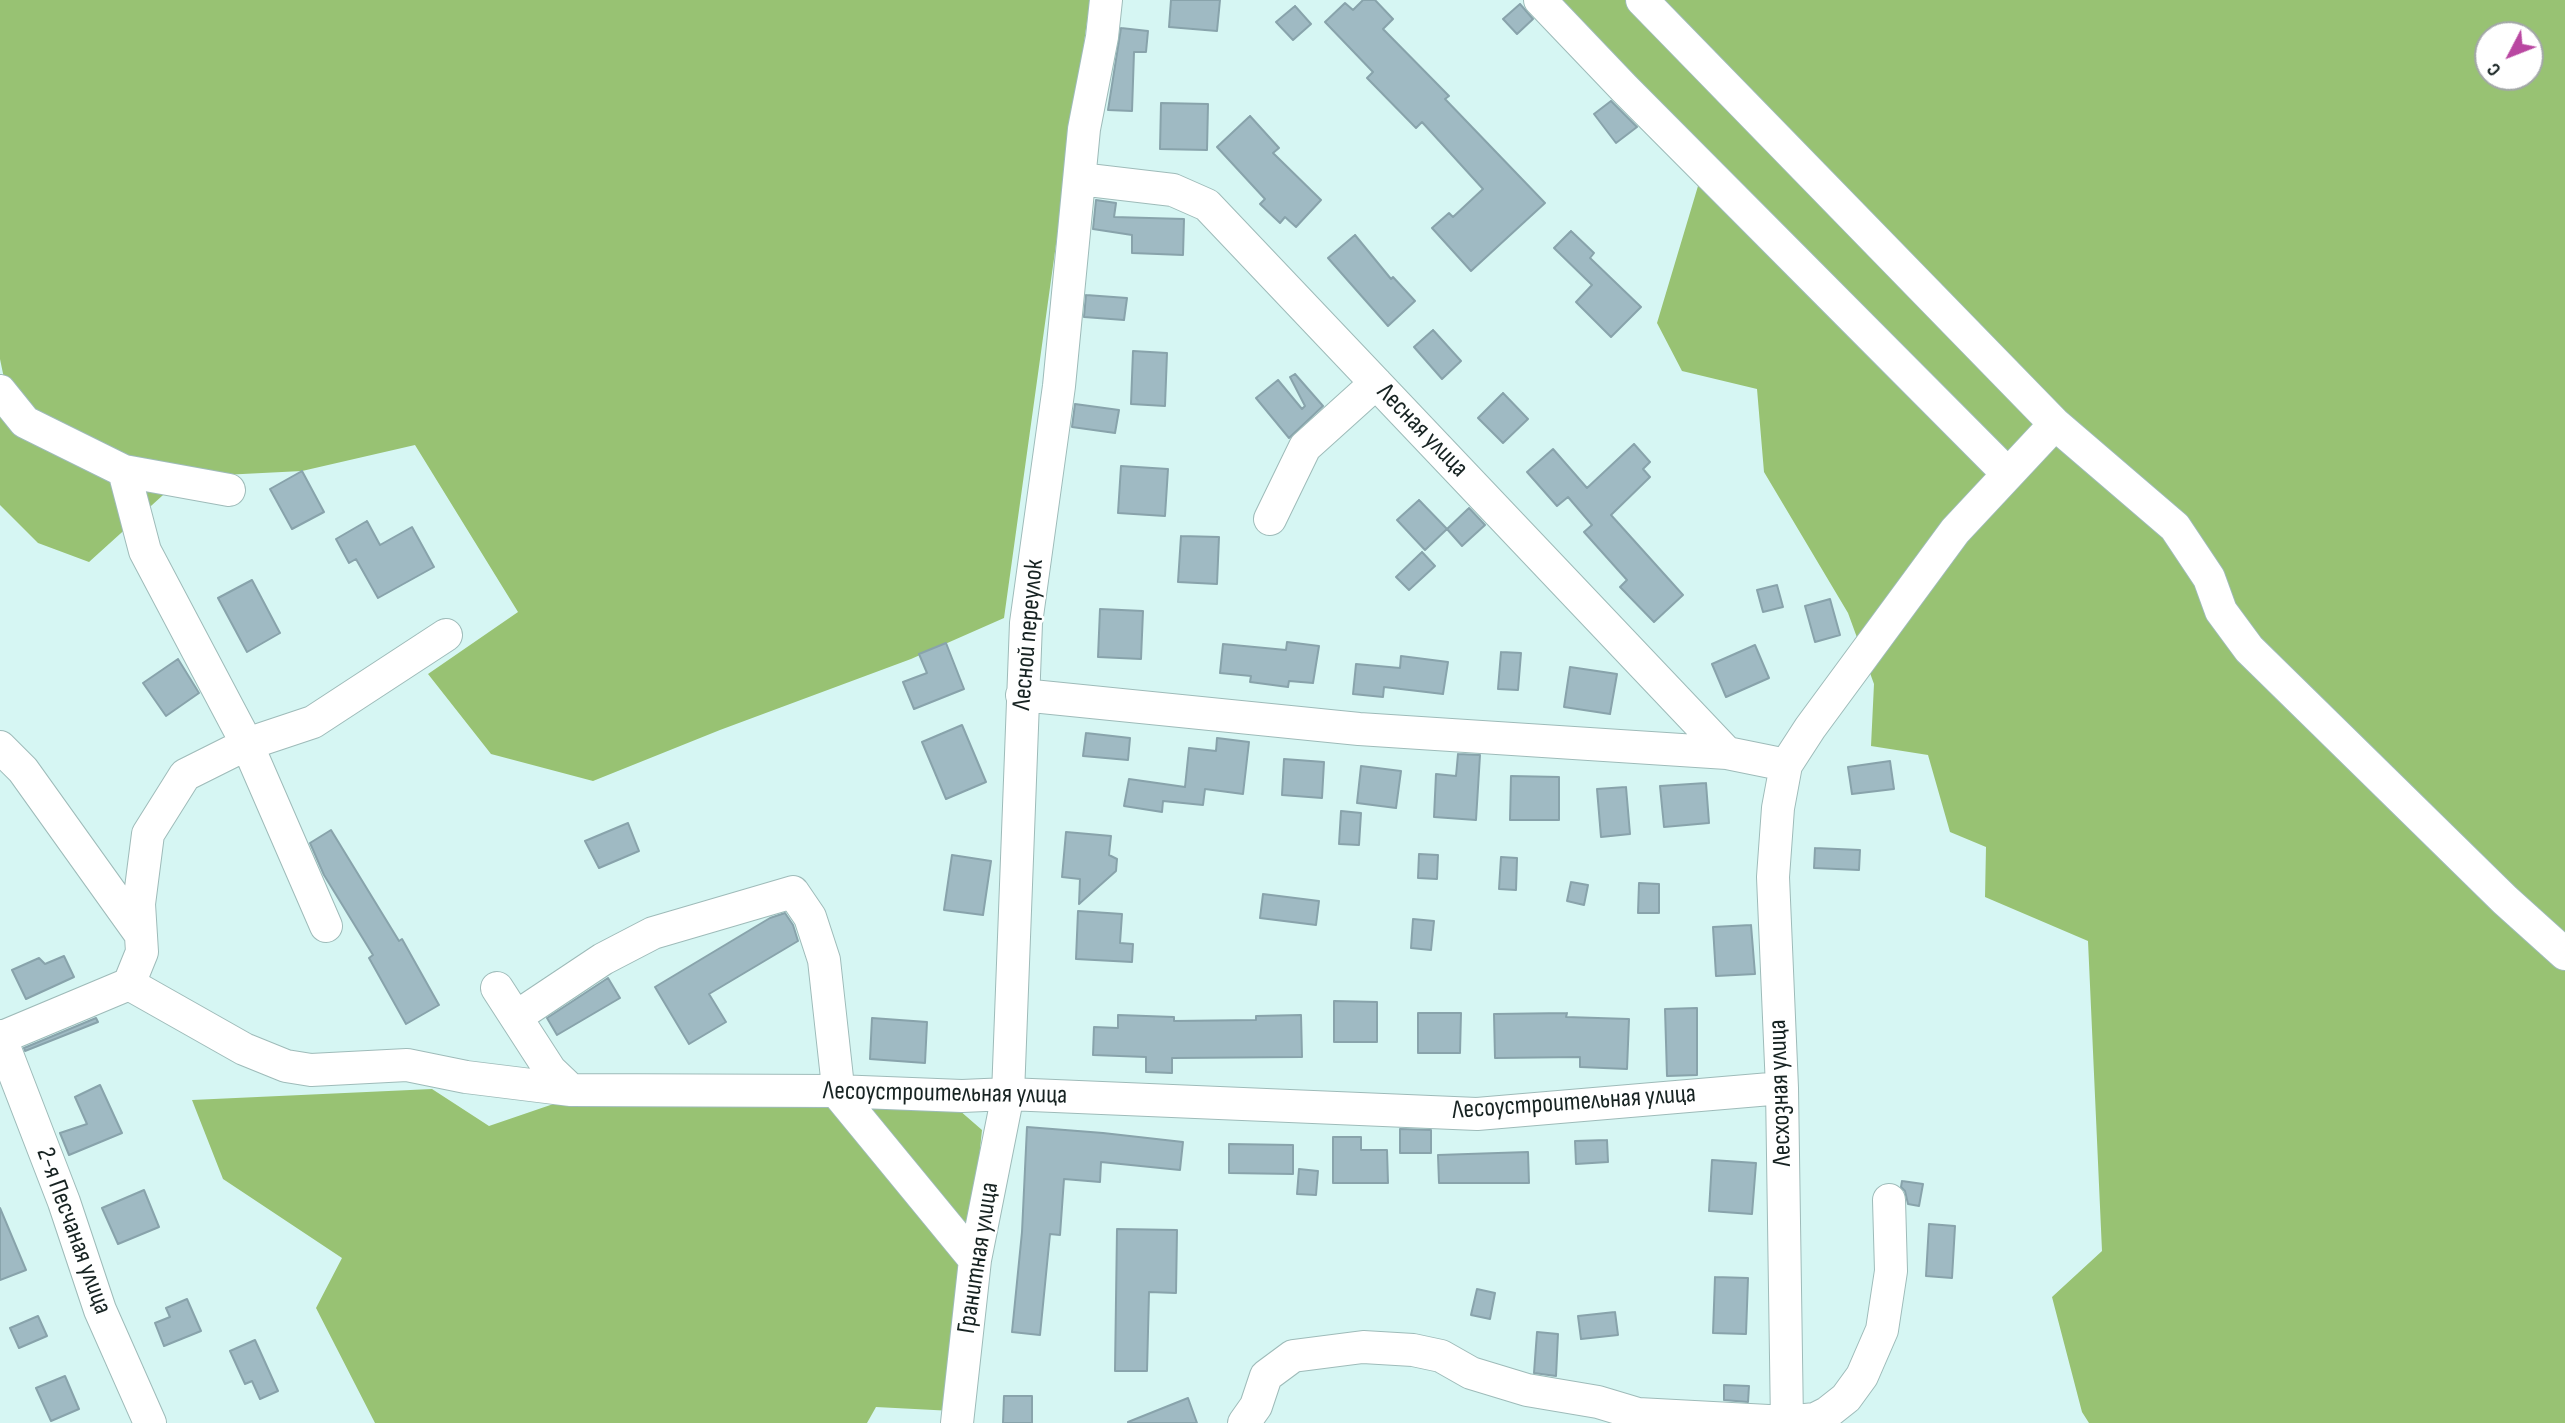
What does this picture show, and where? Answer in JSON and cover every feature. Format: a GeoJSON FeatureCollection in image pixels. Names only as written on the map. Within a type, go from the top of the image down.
{"type":"FeatureCollection","features":[{"type":"Feature","properties":{"kind":"street","name":"Лесной переулок"},"geometry":{"type":"LineString","coordinates":[[1008,1094],[1026,622],[1059,386],[1084,129],[1102,37],[1106,0]]}},
{"type":"Feature","properties":{"kind":"street"},"geometry":{"type":"LineString","coordinates":[[1540,0],[2008,474]]}},
{"type":"Feature","properties":{"kind":"street"},"geometry":{"type":"LineString","coordinates":[[1642,0],[2055,424],[2175,527],[2210,578],[2221,611],[2249,649],[2505,900],[2565,954]]}},
{"type":"Feature","properties":{"kind":"street","name":"Лесная улица"},"geometry":{"type":"LineString","coordinates":[[1080,179],[1173,190],[1206,205],[1727,753]]}},
{"type":"Feature","properties":{"kind":"street"},"geometry":{"type":"LineString","coordinates":[[1270,519],[1305,447],[1376,383]]}},
{"type":"Feature","properties":{"kind":"street"},"geometry":{"type":"LineString","coordinates":[[0,391],[25,422],[124,471],[229,490]]}},
{"type":"Feature","properties":{"kind":"street"},"geometry":{"type":"LineString","coordinates":[[1022,695],[1359,729],[1727,753],[1786,765],[1810,728],[1955,531],[2055,424]]}},
{"type":"Feature","properties":{"kind":"street"},"geometry":{"type":"LineString","coordinates":[[124,471],[145,551],[247,744],[326,926]]}},
{"type":"Feature","properties":{"kind":"street"},"geometry":{"type":"LineString","coordinates":[[0,1038],[129,984],[142,952],[139,904],[148,834],[185,775],[247,744],[313,722],[446,635]]}},
{"type":"Feature","properties":{"kind":"street"},"geometry":{"type":"LineString","coordinates":[[0,747],[23,771],[141,936]]}},
{"type":"Feature","properties":{"kind":"street","name":"Лесхозная улица"},"geometry":{"type":"LineString","coordinates":[[1786,765],[1778,808],[1773,877],[1782,1088],[1787,1422]]}},
{"type":"Feature","properties":{"kind":"street"},"geometry":{"type":"LineString","coordinates":[[516,1017],[603,959],[653,933],[793,892],[810,917],[824,960],[837,1089],[975,1260]]}},
{"type":"Feature","properties":{"kind":"street","name":"Лесоустроительная улица"},"geometry":{"type":"LineString","coordinates":[[129,984],[244,1049],[286,1066],[311,1070],[407,1065],[466,1077],[571,1090],[837,1089],[962,1096],[1008,1094],[1477,1114],[1782,1088]]}},
{"type":"Feature","properties":{"kind":"street"},"geometry":{"type":"LineString","coordinates":[[497,988],[550,1070],[571,1090]]}},
{"type":"Feature","properties":{"kind":"street","name":"2-я Песчаная улица"},"geometry":{"type":"LineString","coordinates":[[0,1038],[64,1202],[100,1310],[150,1423]]}},
{"type":"Feature","properties":{"kind":"street","name":"Гранитная улица"},"geometry":{"type":"LineString","coordinates":[[957,1423],[975,1260],[1008,1094]]}},
{"type":"Feature","properties":{"kind":"street"},"geometry":{"type":"LineString","coordinates":[[1244,1423],[1256,1406],[1266,1376],[1293,1356],[1363,1347],[1413,1350],[1441,1356],[1471,1373],[1527,1390],[1598,1402],[1638,1414],[1787,1422],[1815,1419],[1846,1398],[1862,1376],[1882,1330],[1891,1271],[1889,1200]]}},
{"type":"Feature","properties":{"kind":"green space"},"geometry":{"type":"Polygon","coordinates":[[[0,0],[1090,0],[1004,618],[911,659],[720,730],[593,781],[491,754],[428,674],[518,612],[415,445],[302,471],[183,477],[89,562],[38,543],[0,505],[0,418],[6,388],[0,359],[0,0]]]}},
{"type":"Feature","properties":{"kind":"green space"},"geometry":{"type":"Polygon","coordinates":[[[1545,0],[2565,0],[2565,1423],[2089,1423],[2082,1412],[2052,1297],[2102,1251],[2088,941],[1985,897],[1986,847],[1950,832],[1928,755],[1871,746],[1874,684],[1848,613],[1764,472],[1757,389],[1682,371],[1657,323],[1704,166],[1545,0]]]}},
{"type":"Feature","properties":{"kind":"green space"},"geometry":{"type":"Polygon","coordinates":[[[432,1089],[489,1126],[568,1099],[959,1110],[982,1130],[953,1411],[876,1407],[867,1423],[375,1423],[316,1308],[342,1258],[223,1179],[192,1100],[432,1089]]]}},
{"type":"Feature","properties":{"kind":"building"},"geometry":{"type":"Polygon","coordinates":[[[1171,0],[1220,0],[1217,31],[1169,27],[1171,0]]]}},
{"type":"Feature","properties":{"kind":"building"},"geometry":{"type":"Polygon","coordinates":[[[1363,0],[1375,0],[1393,19],[1383,29],[1449,96],[1445,99],[1545,203],[1471,271],[1432,228],[1449,213],[1453,217],[1483,189],[1422,122],[1416,128],[1367,78],[1373,72],[1325,22],[1345,3],[1353,10],[1363,0]]]}},
{"type":"Feature","properties":{"kind":"building"},"geometry":{"type":"Polygon","coordinates":[[[1520,4],[1533,19],[1517,34],[1503,19],[1520,4]]]}},
{"type":"Feature","properties":{"kind":"building"},"geometry":{"type":"Polygon","coordinates":[[[1295,6],[1311,24],[1293,40],[1276,22],[1295,6]]]}},
{"type":"Feature","properties":{"kind":"building"},"geometry":{"type":"Polygon","coordinates":[[[1121,28],[1148,31],[1146,52],[1134,52],[1132,111],[1108,110],[1121,28]]]}},
{"type":"Feature","properties":{"kind":"building"},"geometry":{"type":"Polygon","coordinates":[[[1611,101],[1637,127],[1616,143],[1594,114],[1611,101]]]}},
{"type":"Feature","properties":{"kind":"building"},"geometry":{"type":"Polygon","coordinates":[[[1161,103],[1208,104],[1207,150],[1160,149],[1161,103]]]}},
{"type":"Feature","properties":{"kind":"building"},"geometry":{"type":"Polygon","coordinates":[[[1250,116],[1279,148],[1273,153],[1321,200],[1296,227],[1285,217],[1280,223],[1260,204],[1265,199],[1217,147],[1250,116]]]}},
{"type":"Feature","properties":{"kind":"building"},"geometry":{"type":"Polygon","coordinates":[[[1096,200],[1116,203],[1114,217],[1184,219],[1183,255],[1132,253],[1132,235],[1093,229],[1096,200]]]}},
{"type":"Feature","properties":{"kind":"building"},"geometry":{"type":"Polygon","coordinates":[[[1571,231],[1594,253],[1590,258],[1641,307],[1611,337],[1576,302],[1592,285],[1554,248],[1571,231]]]}},
{"type":"Feature","properties":{"kind":"building"},"geometry":{"type":"Polygon","coordinates":[[[1355,235],[1391,279],[1393,277],[1415,301],[1388,326],[1328,258],[1355,235]]]}},
{"type":"Feature","properties":{"kind":"building"},"geometry":{"type":"Polygon","coordinates":[[[1086,295],[1127,298],[1124,320],[1084,317],[1086,295]]]}},
{"type":"Feature","properties":{"kind":"building"},"geometry":{"type":"Polygon","coordinates":[[[1433,330],[1461,361],[1442,379],[1414,347],[1433,330]]]}},
{"type":"Feature","properties":{"kind":"building"},"geometry":{"type":"Polygon","coordinates":[[[1133,351],[1167,353],[1165,406],[1131,404],[1133,351]]]}},
{"type":"Feature","properties":{"kind":"building"},"geometry":{"type":"Polygon","coordinates":[[[1295,374],[1323,406],[1289,438],[1256,398],[1278,380],[1302,409],[1305,406],[1290,377],[1295,374]]]}},
{"type":"Feature","properties":{"kind":"building"},"geometry":{"type":"Polygon","coordinates":[[[1503,393],[1528,419],[1503,443],[1478,418],[1503,393]]]}},
{"type":"Feature","properties":{"kind":"building"},"geometry":{"type":"Polygon","coordinates":[[[1075,404],[1119,410],[1115,433],[1072,427],[1075,404]]]}},
{"type":"Feature","properties":{"kind":"building"},"geometry":{"type":"Polygon","coordinates":[[[1634,444],[1650,462],[1643,469],[1650,477],[1611,515],[1683,595],[1654,622],[1620,587],[1627,580],[1584,532],[1592,525],[1568,497],[1557,506],[1527,472],[1553,449],[1587,488],[1634,444]]]}},
{"type":"Feature","properties":{"kind":"building"},"geometry":{"type":"Polygon","coordinates":[[[1121,466],[1168,469],[1165,516],[1118,513],[1121,466]]]}},
{"type":"Feature","properties":{"kind":"building"},"geometry":{"type":"Polygon","coordinates":[[[302,471],[324,512],[292,529],[270,489],[302,471]]]}},
{"type":"Feature","properties":{"kind":"building"},"geometry":{"type":"Polygon","coordinates":[[[1419,500],[1447,529],[1425,550],[1397,520],[1419,500]]]}},
{"type":"Feature","properties":{"kind":"building"},"geometry":{"type":"Polygon","coordinates":[[[1469,508],[1485,525],[1462,546],[1447,529],[1469,508]]]}},
{"type":"Feature","properties":{"kind":"building"},"geometry":{"type":"Polygon","coordinates":[[[367,521],[380,545],[412,527],[434,567],[378,598],[356,559],[349,563],[336,539],[367,521]]]}},
{"type":"Feature","properties":{"kind":"building"},"geometry":{"type":"Polygon","coordinates":[[[1181,536],[1219,537],[1217,584],[1178,582],[1181,536]]]}},
{"type":"Feature","properties":{"kind":"building"},"geometry":{"type":"Polygon","coordinates":[[[1422,552],[1435,566],[1409,590],[1396,577],[1422,552]]]}},
{"type":"Feature","properties":{"kind":"building"},"geometry":{"type":"Polygon","coordinates":[[[252,580],[280,633],[247,652],[218,598],[252,580]]]}},
{"type":"Feature","properties":{"kind":"building"},"geometry":{"type":"Polygon","coordinates":[[[1777,585],[1783,607],[1763,612],[1757,590],[1777,585]]]}},
{"type":"Feature","properties":{"kind":"building"},"geometry":{"type":"Polygon","coordinates":[[[1830,599],[1840,635],[1815,642],[1805,606],[1830,599]]]}},
{"type":"Feature","properties":{"kind":"building"},"geometry":{"type":"Polygon","coordinates":[[[1100,609],[1143,611],[1141,659],[1098,657],[1100,609]]]}},
{"type":"Feature","properties":{"kind":"building"},"geometry":{"type":"Polygon","coordinates":[[[1287,642],[1319,646],[1313,683],[1289,681],[1288,687],[1250,682],[1251,676],[1220,673],[1223,644],[1286,650],[1287,642]]]}},
{"type":"Feature","properties":{"kind":"building"},"geometry":{"type":"Polygon","coordinates":[[[946,643],[964,689],[914,709],[903,682],[927,673],[919,654],[946,643]]]}},
{"type":"Feature","properties":{"kind":"building"},"geometry":{"type":"Polygon","coordinates":[[[1755,645],[1769,678],[1726,697],[1712,664],[1755,645]]]}},
{"type":"Feature","properties":{"kind":"building"},"geometry":{"type":"Polygon","coordinates":[[[1501,652],[1521,653],[1518,690],[1498,689],[1501,652]]]}},
{"type":"Feature","properties":{"kind":"building"},"geometry":{"type":"Polygon","coordinates":[[[1401,656],[1448,662],[1443,694],[1384,687],[1383,697],[1353,694],[1356,664],[1400,668],[1401,656]]]}},
{"type":"Feature","properties":{"kind":"building"},"geometry":{"type":"Polygon","coordinates":[[[178,659],[199,693],[166,716],[143,683],[178,659]]]}},
{"type":"Feature","properties":{"kind":"building"},"geometry":{"type":"Polygon","coordinates":[[[1570,667],[1617,674],[1610,714],[1564,707],[1570,667]]]}},
{"type":"Feature","properties":{"kind":"building"},"geometry":{"type":"Polygon","coordinates":[[[962,725],[986,782],[946,799],[922,742],[962,725]]]}},
{"type":"Feature","properties":{"kind":"building"},"geometry":{"type":"Polygon","coordinates":[[[1086,733],[1130,738],[1128,760],[1083,756],[1086,733]]]}},
{"type":"Feature","properties":{"kind":"building"},"geometry":{"type":"Polygon","coordinates":[[[1217,738],[1249,742],[1243,794],[1205,789],[1203,805],[1163,801],[1162,812],[1124,806],[1129,779],[1185,787],[1189,748],[1216,751],[1217,738]]]}},
{"type":"Feature","properties":{"kind":"building"},"geometry":{"type":"Polygon","coordinates":[[[1458,754],[1480,755],[1476,820],[1434,817],[1436,774],[1456,776],[1458,754]]]}},
{"type":"Feature","properties":{"kind":"building"},"geometry":{"type":"Polygon","coordinates":[[[1284,759],[1324,762],[1322,798],[1282,795],[1284,759]]]}},
{"type":"Feature","properties":{"kind":"building"},"geometry":{"type":"Polygon","coordinates":[[[1890,761],[1894,789],[1852,794],[1848,767],[1890,761]]]}},
{"type":"Feature","properties":{"kind":"building"},"geometry":{"type":"Polygon","coordinates":[[[1361,766],[1401,771],[1396,808],[1357,803],[1361,766]]]}},
{"type":"Feature","properties":{"kind":"building"},"geometry":{"type":"Polygon","coordinates":[[[1511,776],[1559,777],[1559,820],[1510,820],[1511,776]]]}},
{"type":"Feature","properties":{"kind":"building"},"geometry":{"type":"Polygon","coordinates":[[[1706,783],[1709,823],[1664,827],[1660,786],[1706,783]]]}},
{"type":"Feature","properties":{"kind":"building"},"geometry":{"type":"Polygon","coordinates":[[[1626,787],[1630,834],[1601,837],[1597,789],[1626,787]]]}},
{"type":"Feature","properties":{"kind":"building"},"geometry":{"type":"Polygon","coordinates":[[[1341,811],[1361,813],[1359,845],[1339,844],[1341,811]]]}},
{"type":"Feature","properties":{"kind":"building"},"geometry":{"type":"Polygon","coordinates":[[[628,823],[639,851],[599,868],[585,841],[628,823]]]}},
{"type":"Feature","properties":{"kind":"building"},"geometry":{"type":"Polygon","coordinates":[[[331,830],[399,941],[402,939],[439,1005],[406,1024],[369,958],[373,955],[324,875],[310,843],[331,830]]]}},
{"type":"Feature","properties":{"kind":"building"},"geometry":{"type":"Polygon","coordinates":[[[1066,832],[1111,836],[1109,855],[1117,859],[1116,871],[1079,904],[1080,879],[1062,877],[1066,832]]]}},
{"type":"Feature","properties":{"kind":"building"},"geometry":{"type":"Polygon","coordinates":[[[1815,848],[1860,850],[1859,870],[1814,868],[1815,848]]]}},
{"type":"Feature","properties":{"kind":"building"},"geometry":{"type":"Polygon","coordinates":[[[1419,854],[1438,855],[1437,879],[1418,878],[1419,854]]]}},
{"type":"Feature","properties":{"kind":"building"},"geometry":{"type":"Polygon","coordinates":[[[952,855],[991,861],[983,915],[944,910],[952,855]]]}},
{"type":"Feature","properties":{"kind":"building"},"geometry":{"type":"Polygon","coordinates":[[[1501,857],[1517,858],[1516,890],[1499,889],[1501,857]]]}},
{"type":"Feature","properties":{"kind":"building"},"geometry":{"type":"Polygon","coordinates":[[[1571,882],[1588,885],[1584,905],[1567,901],[1571,882]]]}},
{"type":"Feature","properties":{"kind":"building"},"geometry":{"type":"Polygon","coordinates":[[[1639,883],[1659,884],[1659,913],[1638,913],[1639,883]]]}},
{"type":"Feature","properties":{"kind":"building"},"geometry":{"type":"Polygon","coordinates":[[[1263,894],[1319,901],[1316,925],[1260,918],[1263,894]]]}},
{"type":"Feature","properties":{"kind":"building"},"geometry":{"type":"Polygon","coordinates":[[[1078,911],[1122,914],[1120,943],[1133,944],[1132,962],[1076,959],[1078,911]]]}},
{"type":"Feature","properties":{"kind":"building"},"geometry":{"type":"Polygon","coordinates":[[[785,913],[793,925],[798,941],[709,994],[726,1022],[689,1044],[655,987],[770,918],[785,913]]]}},
{"type":"Feature","properties":{"kind":"building"},"geometry":{"type":"Polygon","coordinates":[[[1413,919],[1434,921],[1431,950],[1411,948],[1413,919]]]}},
{"type":"Feature","properties":{"kind":"building"},"geometry":{"type":"Polygon","coordinates":[[[1751,925],[1755,974],[1716,976],[1713,927],[1751,925]]]}},
{"type":"Feature","properties":{"kind":"building"},"geometry":{"type":"Polygon","coordinates":[[[64,956],[74,977],[26,999],[12,970],[39,958],[45,964],[64,956]]]}},
{"type":"Feature","properties":{"kind":"building"},"geometry":{"type":"Polygon","coordinates":[[[608,978],[620,998],[557,1035],[547,1018],[608,978]]]}},
{"type":"Feature","properties":{"kind":"building"},"geometry":{"type":"Polygon","coordinates":[[[1334,1001],[1377,1002],[1377,1042],[1334,1042],[1334,1001]]]}},
{"type":"Feature","properties":{"kind":"building"},"geometry":{"type":"Polygon","coordinates":[[[1697,1008],[1697,1075],[1667,1076],[1665,1009],[1697,1008]]]}},
{"type":"Feature","properties":{"kind":"building"},"geometry":{"type":"Polygon","coordinates":[[[1418,1013],[1461,1013],[1460,1053],[1418,1053],[1418,1013]]]}},
{"type":"Feature","properties":{"kind":"building"},"geometry":{"type":"Polygon","coordinates":[[[1567,1013],[1566,1017],[1629,1019],[1627,1069],[1580,1067],[1580,1057],[1495,1058],[1494,1014],[1567,1013]]]}},
{"type":"Feature","properties":{"kind":"building"},"geometry":{"type":"Polygon","coordinates":[[[1118,1015],[1174,1017],[1174,1021],[1256,1020],[1256,1016],[1301,1015],[1302,1057],[1172,1058],[1172,1073],[1146,1072],[1146,1057],[1093,1055],[1094,1027],[1118,1028],[1118,1015]]]}},
{"type":"Feature","properties":{"kind":"building"},"geometry":{"type":"Polygon","coordinates":[[[96,1018],[98,1022],[25,1051],[24,1048],[96,1018]]]}},
{"type":"Feature","properties":{"kind":"building"},"geometry":{"type":"Polygon","coordinates":[[[872,1018],[927,1022],[925,1063],[870,1059],[872,1018]]]}},
{"type":"Feature","properties":{"kind":"building"},"geometry":{"type":"Polygon","coordinates":[[[100,1085],[122,1133],[69,1155],[60,1133],[87,1124],[75,1097],[100,1085]]]}},
{"type":"Feature","properties":{"kind":"building"},"geometry":{"type":"Polygon","coordinates":[[[1027,1127],[1183,1142],[1180,1170],[1101,1162],[1100,1182],[1064,1179],[1060,1235],[1050,1234],[1040,1335],[1012,1332],[1022,1232],[1027,1127]]]}},
{"type":"Feature","properties":{"kind":"building"},"geometry":{"type":"Polygon","coordinates":[[[1400,1129],[1431,1130],[1431,1153],[1400,1153],[1400,1129]]]}},
{"type":"Feature","properties":{"kind":"building"},"geometry":{"type":"Polygon","coordinates":[[[1333,1137],[1361,1137],[1361,1150],[1387,1150],[1388,1183],[1333,1183],[1333,1137]]]}},
{"type":"Feature","properties":{"kind":"building"},"geometry":{"type":"Polygon","coordinates":[[[1607,1140],[1608,1162],[1576,1164],[1575,1141],[1607,1140]]]}},
{"type":"Feature","properties":{"kind":"building"},"geometry":{"type":"Polygon","coordinates":[[[1229,1144],[1293,1145],[1293,1174],[1229,1173],[1229,1144]]]}},
{"type":"Feature","properties":{"kind":"building"},"geometry":{"type":"Polygon","coordinates":[[[1528,1152],[1529,1183],[1439,1183],[1438,1155],[1528,1152]]]}},
{"type":"Feature","properties":{"kind":"building"},"geometry":{"type":"Polygon","coordinates":[[[1712,1160],[1756,1163],[1752,1214],[1709,1211],[1712,1160]]]}},
{"type":"Feature","properties":{"kind":"building"},"geometry":{"type":"Polygon","coordinates":[[[1299,1169],[1318,1171],[1316,1195],[1297,1194],[1299,1169]]]}},
{"type":"Feature","properties":{"kind":"building"},"geometry":{"type":"Polygon","coordinates":[[[1902,1181],[1923,1184],[1919,1206],[1908,1204],[1905,1191],[1901,1187],[1902,1181]]]}},
{"type":"Feature","properties":{"kind":"building"},"geometry":{"type":"Polygon","coordinates":[[[144,1190],[159,1227],[118,1244],[102,1208],[144,1190]]]}},
{"type":"Feature","properties":{"kind":"building"},"geometry":{"type":"Polygon","coordinates":[[[0,1208],[26,1270],[0,1280],[0,1208]]]}},
{"type":"Feature","properties":{"kind":"building"},"geometry":{"type":"Polygon","coordinates":[[[1929,1224],[1955,1226],[1952,1278],[1926,1276],[1929,1224]]]}},
{"type":"Feature","properties":{"kind":"building"},"geometry":{"type":"Polygon","coordinates":[[[1117,1229],[1177,1230],[1176,1293],[1149,1292],[1147,1371],[1115,1371],[1117,1229]]]}},
{"type":"Feature","properties":{"kind":"building"},"geometry":{"type":"Polygon","coordinates":[[[1715,1277],[1748,1278],[1746,1334],[1713,1333],[1715,1277]]]}},
{"type":"Feature","properties":{"kind":"building"},"geometry":{"type":"Polygon","coordinates":[[[1477,1289],[1495,1293],[1490,1319],[1471,1315],[1477,1289]]]}},
{"type":"Feature","properties":{"kind":"building"},"geometry":{"type":"Polygon","coordinates":[[[187,1299],[201,1331],[164,1346],[155,1323],[170,1317],[166,1308],[187,1299]]]}},
{"type":"Feature","properties":{"kind":"building"},"geometry":{"type":"Polygon","coordinates":[[[1615,1312],[1618,1335],[1581,1339],[1578,1316],[1615,1312]]]}},
{"type":"Feature","properties":{"kind":"building"},"geometry":{"type":"Polygon","coordinates":[[[38,1316],[47,1336],[19,1348],[10,1328],[38,1316]]]}},
{"type":"Feature","properties":{"kind":"building"},"geometry":{"type":"Polygon","coordinates":[[[1537,1332],[1558,1334],[1556,1376],[1534,1373],[1537,1332]]]}},
{"type":"Feature","properties":{"kind":"building"},"geometry":{"type":"Polygon","coordinates":[[[255,1340],[278,1391],[260,1399],[252,1381],[245,1384],[230,1351],[255,1340]]]}},
{"type":"Feature","properties":{"kind":"building"},"geometry":{"type":"Polygon","coordinates":[[[65,1376],[79,1409],[51,1421],[36,1388],[65,1376]]]}},
{"type":"Feature","properties":{"kind":"building"},"geometry":{"type":"Polygon","coordinates":[[[1724,1385],[1749,1386],[1748,1402],[1724,1400],[1724,1385]]]}},
{"type":"Feature","properties":{"kind":"building"},"geometry":{"type":"Polygon","coordinates":[[[1004,1396],[1032,1396],[1032,1423],[1003,1423],[1004,1396]]]}},
{"type":"Feature","properties":{"kind":"building"},"geometry":{"type":"Polygon","coordinates":[[[1188,1398],[1197,1423],[1128,1423],[1128,1422],[1188,1398]]]}}]}
